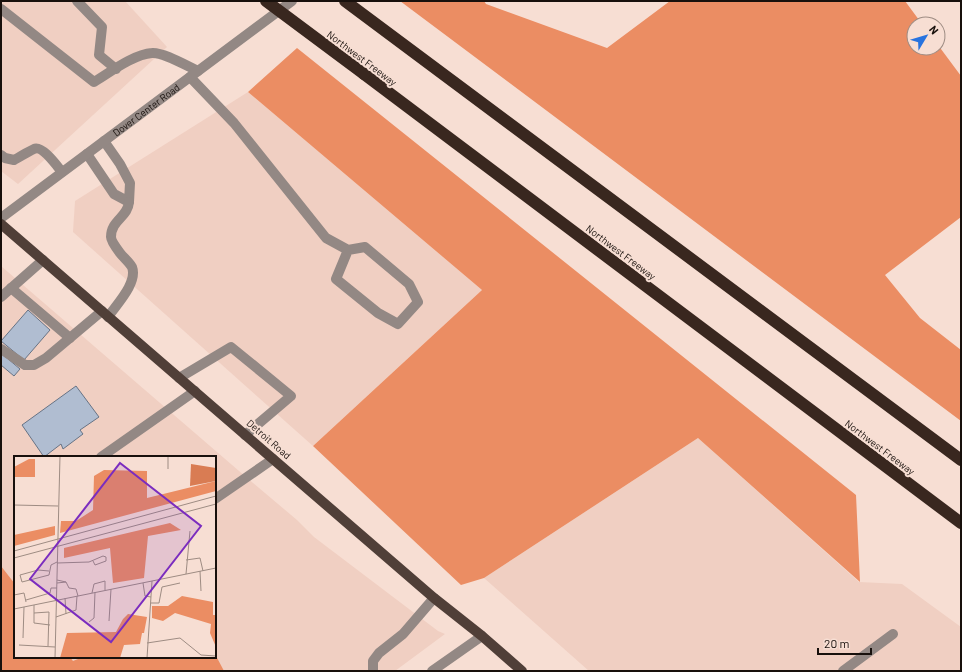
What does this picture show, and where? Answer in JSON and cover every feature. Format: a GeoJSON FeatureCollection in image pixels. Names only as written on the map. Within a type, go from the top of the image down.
{"type":"FeatureCollection","features":[{"type":"Feature","properties":{"kind":"highway","name":"Northwest Freeway"},"geometry":{"type":"LineString","coordinates":[[266,1],[961,523]]}},
{"type":"Feature","properties":{"kind":"highway"},"geometry":{"type":"LineString","coordinates":[[345,1],[961,460]]}},
{"type":"Feature","properties":{"kind":"main road","name":"Detroit Road"},"geometry":{"type":"LineString","coordinates":[[1,224],[434,598],[482,636],[522,671]]}},
{"type":"Feature","properties":{"kind":"street"},"geometry":{"type":"LineString","coordinates":[[77,1],[102,27],[99,55],[116,69]]}},
{"type":"Feature","properties":{"kind":"street","name":"Dover Center Road"},"geometry":{"type":"LineString","coordinates":[[1,218],[292,1]]}},
{"type":"Feature","properties":{"kind":"street"},"geometry":{"type":"LineString","coordinates":[[1,9],[94,82],[137,56],[153,52],[172,58],[194,74],[326,238],[348,250],[365,247],[409,284],[418,302],[398,324],[378,313],[336,279],[348,250]]}},
{"type":"Feature","properties":{"kind":"street"},"geometry":{"type":"LineString","coordinates":[[1,349],[25,365],[34,365],[46,358],[70,338],[105,314],[130,286],[132,267],[119,252],[111,238],[113,226],[128,208],[130,183],[120,164],[104,141]]}},
{"type":"Feature","properties":{"kind":"street"},"geometry":{"type":"LineString","coordinates":[[1,155],[5,158],[14,160],[38,148],[42,150],[62,172]]}},
{"type":"Feature","properties":{"kind":"street"},"geometry":{"type":"LineString","coordinates":[[87,154],[114,194],[129,202]]}},
{"type":"Feature","properties":{"kind":"street"},"geometry":{"type":"LineString","coordinates":[[1,297],[43,260]]}},
{"type":"Feature","properties":{"kind":"street"},"geometry":{"type":"LineString","coordinates":[[11,288],[70,338]]}},
{"type":"Feature","properties":{"kind":"street"},"geometry":{"type":"LineString","coordinates":[[179,378],[231,347],[291,396],[245,435]]}},
{"type":"Feature","properties":{"kind":"street"},"geometry":{"type":"LineString","coordinates":[[102,456],[195,392]]}},
{"type":"Feature","properties":{"kind":"street"},"geometry":{"type":"LineString","coordinates":[[216,498],[273,459]]}},
{"type":"Feature","properties":{"kind":"street"},"geometry":{"type":"LineString","coordinates":[[373,671],[373,661],[379,653],[403,634],[434,598]]}},
{"type":"Feature","properties":{"kind":"street"},"geometry":{"type":"LineString","coordinates":[[843,671],[893,634]]}},
{"type":"Feature","properties":{"kind":"street"},"geometry":{"type":"LineString","coordinates":[[432,671],[482,636]]}},
{"type":"Feature","properties":{"kind":"shaded area"},"geometry":{"type":"Polygon","coordinates":[[[1,1],[125,1],[167,47],[18,184],[1,171],[1,1]]]}},
{"type":"Feature","properties":{"kind":"shaded area"},"geometry":{"type":"Polygon","coordinates":[[[400,1],[484,1],[486,4],[607,48],[670,1],[905,1],[916,16],[906,16],[906,56],[946,56],[961,76],[961,217],[885,275],[920,318],[961,350],[961,421],[400,1]]]}},
{"type":"Feature","properties":{"kind":"shaded area"},"geometry":{"type":"Polygon","coordinates":[[[297,48],[856,495],[860,582],[698,438],[484,578],[461,585],[313,446],[482,290],[248,92],[297,48]]]}},
{"type":"Feature","properties":{"kind":"shaded area"},"geometry":{"type":"Polygon","coordinates":[[[248,92],[482,290],[313,446],[73,232],[75,201],[248,92]]]}},
{"type":"Feature","properties":{"kind":"shaded area"},"geometry":{"type":"Polygon","coordinates":[[[1,266],[297,520],[314,537],[438,631],[445,634],[395,671],[80,671],[71,658],[216,658],[216,456],[14,456],[14,583],[1,566],[1,266]]]}},
{"type":"Feature","properties":{"kind":"shaded area"},"geometry":{"type":"Polygon","coordinates":[[[698,438],[859,582],[902,584],[961,627],[961,671],[589,671],[484,578],[698,438]]]}},
{"type":"Feature","properties":{"kind":"shaded area"},"geometry":{"type":"Polygon","coordinates":[[[1,566],[14,583],[14,658],[71,658],[73,661],[80,658],[216,658],[216,656],[224,671],[1,671],[1,566]]]}},
{"type":"Feature","properties":{"kind":"building"},"geometry":{"type":"Polygon","coordinates":[[[28,310],[50,330],[24,360],[1,341],[28,310]]]}},
{"type":"Feature","properties":{"kind":"building"},"geometry":{"type":"Polygon","coordinates":[[[1,353],[20,369],[14,376],[1,365],[1,353]]]}},
{"type":"Feature","properties":{"kind":"building"},"geometry":{"type":"Polygon","coordinates":[[[76,386],[99,417],[80,430],[83,434],[63,449],[61,444],[45,456],[43,456],[22,425],[76,386]]]}}]}
